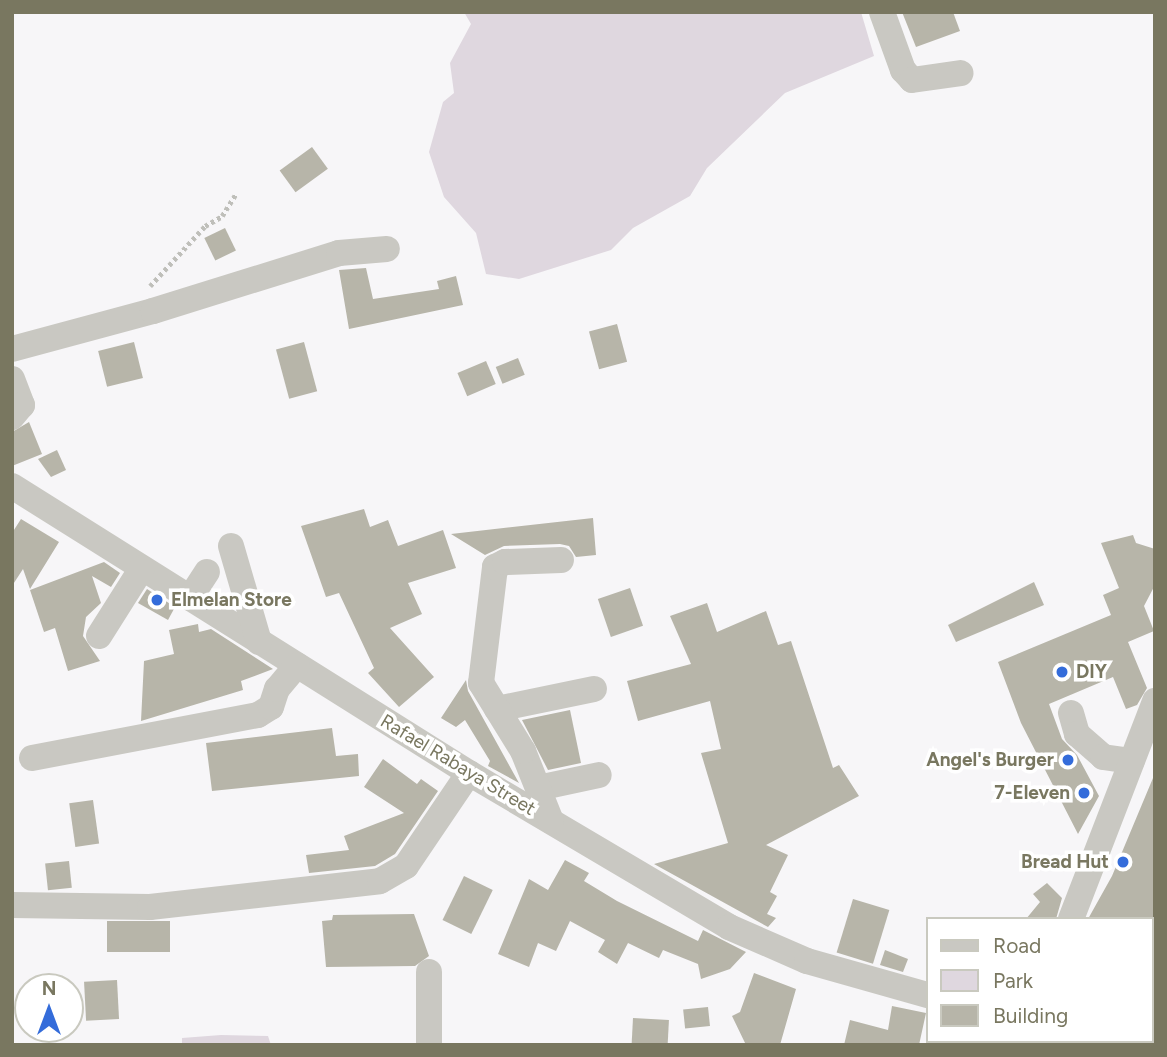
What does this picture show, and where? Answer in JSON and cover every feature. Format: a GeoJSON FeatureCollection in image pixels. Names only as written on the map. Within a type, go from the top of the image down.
{"type":"FeatureCollection","features":[{"type":"Feature","properties":{"kind":"street"},"geometry":{"type":"LineString","coordinates":[[882,12],[903,70],[912,80],[961,73]]}},
{"type":"Feature","properties":{"kind":"street"},"geometry":{"type":"LineString","coordinates":[[12,349],[153,312],[339,253],[387,248]]}},
{"type":"Feature","properties":{"kind":"street"},"geometry":{"type":"LineString","coordinates":[[12,379],[22,409],[12,417]]}},
{"type":"Feature","properties":{"kind":"street","name":"Rafael Rabaya Street"},"geometry":{"type":"LineString","coordinates":[[12,486],[469,773],[729,926],[807,961],[926,995]]}},
{"type":"Feature","properties":{"kind":"street"},"geometry":{"type":"LineString","coordinates":[[231,546],[260,642]]}},
{"type":"Feature","properties":{"kind":"street"},"geometry":{"type":"LineString","coordinates":[[551,821],[538,788],[481,683],[494,568],[505,562],[561,559]]}},
{"type":"Feature","properties":{"kind":"street"},"geometry":{"type":"LineString","coordinates":[[99,636],[142,568]]}},
{"type":"Feature","properties":{"kind":"street"},"geometry":{"type":"LineString","coordinates":[[190,598],[207,572]]}},
{"type":"Feature","properties":{"kind":"street"},"geometry":{"type":"LineString","coordinates":[[32,758],[258,715],[271,707],[277,689],[297,665]]}},
{"type":"Feature","properties":{"kind":"street"},"geometry":{"type":"LineString","coordinates":[[497,709],[594,689]]}},
{"type":"Feature","properties":{"kind":"street"},"geometry":{"type":"LineString","coordinates":[[1072,917],[1155,701]]}},
{"type":"Feature","properties":{"kind":"street"},"geometry":{"type":"LineString","coordinates":[[1071,713],[1077,734],[1102,757],[1132,761]]}},
{"type":"Feature","properties":{"kind":"street"},"geometry":{"type":"LineString","coordinates":[[12,905],[150,907],[380,881],[406,866],[469,773]]}},
{"type":"Feature","properties":{"kind":"street"},"geometry":{"type":"LineString","coordinates":[[538,788],[599,775]]}},
{"type":"Feature","properties":{"kind":"street"},"geometry":{"type":"LineString","coordinates":[[429,972],[429,1045]]}},
{"type":"Feature","properties":{"kind":"path"},"geometry":{"type":"LineString","coordinates":[[153,312],[150,286],[205,226],[222,215],[236,194]]}},
{"type":"Feature","properties":{"kind":"green space"},"geometry":{"type":"Polygon","coordinates":[[[464,12],[861,12],[874,56],[785,93],[707,168],[690,196],[633,228],[611,250],[519,279],[486,274],[476,233],[444,197],[429,152],[443,102],[454,93],[450,63],[471,24],[464,12]]]}},
{"type":"Feature","properties":{"kind":"green space"},"geometry":{"type":"Polygon","coordinates":[[[268,1036],[271,1045],[182,1045],[182,1038],[268,1036]]]}},
{"type":"Feature","properties":{"kind":"building"},"geometry":{"type":"Polygon","coordinates":[[[902,12],[953,12],[960,31],[916,47],[902,12]]]}},
{"type":"Feature","properties":{"kind":"building"},"geometry":{"type":"Polygon","coordinates":[[[312,147],[328,169],[296,192],[280,171],[312,147]]]}},
{"type":"Feature","properties":{"kind":"building"},"geometry":{"type":"Polygon","coordinates":[[[225,228],[236,250],[215,261],[204,238],[225,228]]]}},
{"type":"Feature","properties":{"kind":"building"},"geometry":{"type":"Polygon","coordinates":[[[366,268],[373,299],[439,289],[437,281],[456,276],[463,305],[349,329],[339,270],[366,268]]]}},
{"type":"Feature","properties":{"kind":"building"},"geometry":{"type":"Polygon","coordinates":[[[617,324],[627,362],[599,369],[589,332],[617,324]]]}},
{"type":"Feature","properties":{"kind":"building"},"geometry":{"type":"Polygon","coordinates":[[[134,342],[143,378],[107,387],[98,351],[134,342]]]}},
{"type":"Feature","properties":{"kind":"building"},"geometry":{"type":"Polygon","coordinates":[[[304,342],[317,391],[289,399],[276,350],[304,342]]]}},
{"type":"Feature","properties":{"kind":"building"},"geometry":{"type":"Polygon","coordinates":[[[518,358],[525,375],[502,384],[496,367],[518,358]]]}},
{"type":"Feature","properties":{"kind":"building"},"geometry":{"type":"Polygon","coordinates":[[[486,361],[496,384],[467,396],[457,373],[486,361]]]}},
{"type":"Feature","properties":{"kind":"building"},"geometry":{"type":"Polygon","coordinates":[[[29,422],[42,454],[12,466],[12,432],[29,422]]]}},
{"type":"Feature","properties":{"kind":"building"},"geometry":{"type":"Polygon","coordinates":[[[57,450],[66,470],[51,477],[38,459],[57,450]]]}},
{"type":"Feature","properties":{"kind":"building"},"geometry":{"type":"Polygon","coordinates":[[[364,509],[370,527],[388,520],[398,546],[443,530],[456,568],[408,583],[422,614],[390,628],[434,677],[399,707],[368,673],[374,668],[339,593],[326,597],[301,526],[364,509]]]}},
{"type":"Feature","properties":{"kind":"building"},"geometry":{"type":"Polygon","coordinates":[[[593,518],[596,555],[576,557],[569,546],[560,544],[504,546],[485,555],[451,534],[593,518]]]}},
{"type":"Feature","properties":{"kind":"building"},"geometry":{"type":"Polygon","coordinates":[[[21,519],[59,542],[30,589],[23,569],[12,586],[12,533],[21,519]]]}},
{"type":"Feature","properties":{"kind":"building"},"geometry":{"type":"Polygon","coordinates":[[[1133,535],[1136,543],[1155,549],[1155,585],[1144,606],[1154,631],[1128,642],[1147,688],[1137,705],[1126,709],[1113,677],[1049,704],[1062,739],[1077,755],[1099,796],[1078,834],[1021,723],[998,662],[1111,615],[1103,595],[1119,588],[1101,543],[1133,535]]]}},
{"type":"Feature","properties":{"kind":"building"},"geometry":{"type":"Polygon","coordinates":[[[104,562],[120,573],[111,587],[92,576],[101,603],[86,617],[83,636],[100,661],[68,671],[55,628],[44,632],[30,590],[104,562]]]}},
{"type":"Feature","properties":{"kind":"building"},"geometry":{"type":"Polygon","coordinates":[[[1034,582],[1044,605],[956,642],[948,625],[1034,582]]]}},
{"type":"Feature","properties":{"kind":"building"},"geometry":{"type":"Polygon","coordinates":[[[630,588],[643,626],[611,637],[598,599],[630,588]]]}},
{"type":"Feature","properties":{"kind":"building"},"geometry":{"type":"Polygon","coordinates":[[[147,589],[175,607],[168,620],[138,603],[147,589]]]}},
{"type":"Feature","properties":{"kind":"building"},"geometry":{"type":"Polygon","coordinates":[[[707,603],[717,632],[766,611],[778,645],[791,641],[833,768],[839,765],[859,796],[766,845],[788,855],[770,892],[777,896],[767,914],[776,918],[768,927],[654,864],[728,843],[701,753],[721,749],[710,701],[638,721],[627,681],[691,664],[670,616],[707,603]]]}},
{"type":"Feature","properties":{"kind":"building"},"geometry":{"type":"Polygon","coordinates":[[[198,624],[199,632],[211,629],[273,669],[241,681],[243,690],[141,721],[144,661],[174,654],[169,630],[198,624]]]}},
{"type":"Feature","properties":{"kind":"building"},"geometry":{"type":"Polygon","coordinates":[[[466,680],[468,691],[519,783],[488,766],[490,761],[465,720],[456,727],[441,718],[466,680]]]}},
{"type":"Feature","properties":{"kind":"building"},"geometry":{"type":"Polygon","coordinates":[[[570,710],[581,763],[548,770],[522,720],[570,710]]]}},
{"type":"Feature","properties":{"kind":"building"},"geometry":{"type":"Polygon","coordinates":[[[332,728],[336,756],[358,754],[359,776],[212,791],[206,743],[332,728]]]}},
{"type":"Feature","properties":{"kind":"building"},"geometry":{"type":"Polygon","coordinates":[[[383,759],[417,784],[421,779],[438,791],[395,854],[375,866],[309,873],[306,855],[349,850],[344,836],[404,813],[364,787],[383,759]]]}},
{"type":"Feature","properties":{"kind":"building"},"geometry":{"type":"Polygon","coordinates":[[[1153,778],[1155,919],[1089,917],[1112,876],[1153,778]]]}},
{"type":"Feature","properties":{"kind":"building"},"geometry":{"type":"Polygon","coordinates":[[[93,800],[99,844],[75,847],[69,803],[93,800]]]}},
{"type":"Feature","properties":{"kind":"building"},"geometry":{"type":"Polygon","coordinates":[[[565,860],[589,873],[584,881],[617,901],[698,941],[703,930],[746,952],[730,969],[701,979],[698,964],[663,950],[659,958],[628,943],[617,964],[598,952],[605,940],[570,921],[556,951],[538,943],[529,967],[498,954],[529,879],[548,890],[565,860]]]}},
{"type":"Feature","properties":{"kind":"building"},"geometry":{"type":"Polygon","coordinates":[[[69,861],[72,888],[48,890],[45,864],[69,861]]]}},
{"type":"Feature","properties":{"kind":"building"},"geometry":{"type":"Polygon","coordinates":[[[464,876],[493,890],[471,934],[443,920],[464,876]]]}},
{"type":"Feature","properties":{"kind":"building"},"geometry":{"type":"Polygon","coordinates":[[[1047,883],[1062,898],[1057,917],[1028,917],[1040,902],[1033,894],[1047,883]]]}},
{"type":"Feature","properties":{"kind":"building"},"geometry":{"type":"Polygon","coordinates":[[[853,899],[889,910],[873,964],[837,953],[853,899]]]}},
{"type":"Feature","properties":{"kind":"building"},"geometry":{"type":"Polygon","coordinates":[[[414,914],[429,956],[415,966],[326,967],[322,921],[332,920],[333,915],[414,914]]]}},
{"type":"Feature","properties":{"kind":"building"},"geometry":{"type":"Polygon","coordinates":[[[107,921],[170,921],[170,952],[107,952],[107,921]]]}},
{"type":"Feature","properties":{"kind":"building"},"geometry":{"type":"Polygon","coordinates":[[[885,950],[908,959],[903,972],[880,965],[885,950]]]}},
{"type":"Feature","properties":{"kind":"building"},"geometry":{"type":"Polygon","coordinates":[[[754,973],[796,989],[780,1045],[746,1045],[732,1016],[740,1012],[754,973]]]}},
{"type":"Feature","properties":{"kind":"building"},"geometry":{"type":"Polygon","coordinates":[[[117,980],[119,1019],[86,1021],[84,982],[117,980]]]}},
{"type":"Feature","properties":{"kind":"building"},"geometry":{"type":"Polygon","coordinates":[[[892,1006],[926,1013],[919,1045],[844,1045],[850,1020],[888,1030],[892,1006]]]}},
{"type":"Feature","properties":{"kind":"building"},"geometry":{"type":"Polygon","coordinates":[[[708,1007],[710,1026],[685,1029],[683,1010],[708,1007]]]}},
{"type":"Feature","properties":{"kind":"building"},"geometry":{"type":"Polygon","coordinates":[[[633,1018],[669,1020],[668,1045],[632,1045],[633,1018]]]}},
{"type":"Feature","properties":{"kind":"place","name":"Elmelan Store"},"geometry":{"type":"Point","coordinates":[157,600]}},
{"type":"Feature","properties":{"kind":"place","name":"DIY"},"geometry":{"type":"Point","coordinates":[1062,672]}},
{"type":"Feature","properties":{"kind":"place","name":"Angel's Burger"},"geometry":{"type":"Point","coordinates":[1068,760]}},
{"type":"Feature","properties":{"kind":"place","name":"7-Eleven"},"geometry":{"type":"Point","coordinates":[1084,793]}},
{"type":"Feature","properties":{"kind":"place","name":"Bread Hut"},"geometry":{"type":"Point","coordinates":[1123,862]}}]}
